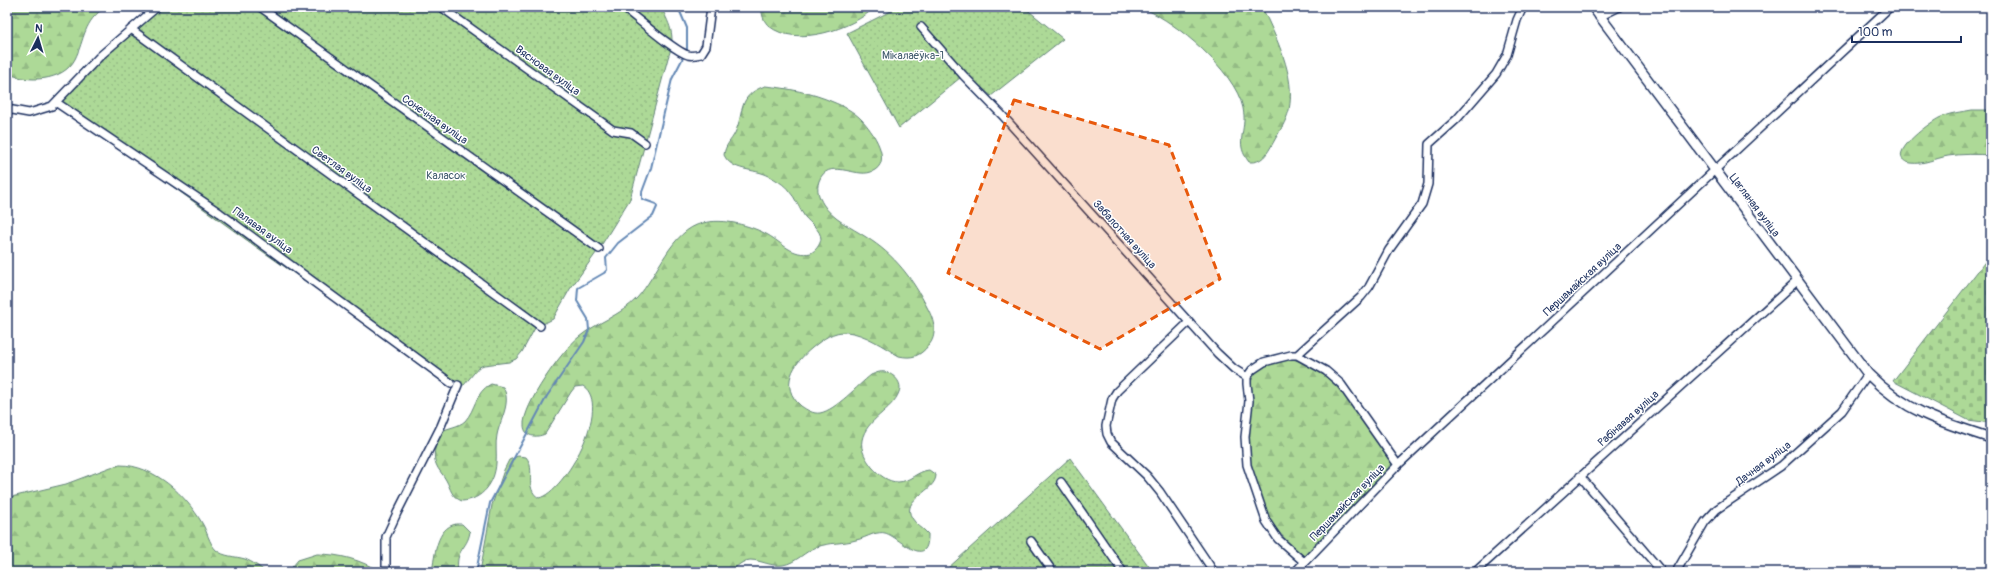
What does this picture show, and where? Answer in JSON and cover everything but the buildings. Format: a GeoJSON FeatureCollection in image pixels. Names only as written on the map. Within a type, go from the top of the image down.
{"type":"FeatureCollection","features":[{"type":"Feature","properties":{"kind":"street"},"geometry":{"type":"LineString","coordinates":[[7,109],[30,113],[45,109],[57,103],[100,56],[157,7]]}},
{"type":"Feature","properties":{"kind":"street","name":"Сонечная вуліца"},"geometry":{"type":"LineString","coordinates":[[260,7],[598,249]]}},
{"type":"Feature","properties":{"kind":"street","name":"Вясновая вуліца"},"geometry":{"type":"LineString","coordinates":[[441,7],[613,130],[631,133],[645,143]]}},
{"type":"Feature","properties":{"kind":"street"},"geometry":{"type":"LineString","coordinates":[[622,7],[673,46],[686,54],[701,54],[704,52],[711,7]]}},
{"type":"Feature","properties":{"kind":"street"},"geometry":{"type":"LineString","coordinates":[[1297,355],[1366,292],[1389,250],[1422,204],[1428,184],[1429,144],[1457,119],[1490,80],[1507,55],[1517,20],[1523,7]]}},
{"type":"Feature","properties":{"kind":"street","name":"Цагляная вуліца"},"geometry":{"type":"LineString","coordinates":[[1593,7],[1713,170],[1868,374],[1888,394],[1899,401],[1934,419],[1991,438]]}},
{"type":"Feature","properties":{"kind":"street"},"geometry":{"type":"LineString","coordinates":[[1600,17],[1620,7]]}},
{"type":"Feature","properties":{"kind":"street","name":"Першамайская вуліца"},"geometry":{"type":"LineString","coordinates":[[1295,572],[1398,464],[1890,7]]}},
{"type":"Feature","properties":{"kind":"street","name":"Забалотная вуліца"},"geometry":{"type":"LineString","coordinates":[[921,27],[963,75],[989,101],[1229,365],[1247,377]]}},
{"type":"Feature","properties":{"kind":"street","name":"Светлая вуліца"},"geometry":{"type":"LineString","coordinates":[[131,29],[540,326]]}},
{"type":"Feature","properties":{"kind":"street","name":"Палявая вуліца"},"geometry":{"type":"LineString","coordinates":[[57,103],[220,213],[454,384],[441,426],[396,513],[386,537],[386,572]]}},
{"type":"Feature","properties":{"kind":"street","name":"Рабінавая вуліца"},"geometry":{"type":"LineString","coordinates":[[1475,572],[1797,281]]}},
{"type":"Feature","properties":{"kind":"street"},"geometry":{"type":"LineString","coordinates":[[1189,322],[1127,380],[1112,399],[1106,426],[1107,434],[1111,442],[1147,476],[1160,492],[1214,572]]}},
{"type":"Feature","properties":{"kind":"street"},"geometry":{"type":"LineString","coordinates":[[1304,562],[1278,539],[1266,521],[1257,497],[1248,465],[1244,432],[1249,401],[1247,377],[1252,370],[1264,362],[1283,356],[1297,355],[1326,371],[1341,384],[1398,464]]}},
{"type":"Feature","properties":{"kind":"street","name":"Дачная вуліца"},"geometry":{"type":"LineString","coordinates":[[1676,572],[1705,522],[1717,509],[1781,466],[1842,411],[1868,374]]}},
{"type":"Feature","properties":{"kind":"street"},"geometry":{"type":"LineString","coordinates":[[1580,476],[1662,572]]}},
{"type":"Feature","properties":{"kind":"street"},"geometry":{"type":"LineString","coordinates":[[1061,482],[1123,572]]}},
{"type":"Feature","properties":{"kind":"street"},"geometry":{"type":"LineString","coordinates":[[1031,541],[1053,572]]}},
{"type":"Feature","properties":{"kind":"highlighted area"},"geometry":{"type":"Polygon","coordinates":[[[1014,100],[1169,145],[1220,279],[1100,349],[948,273],[1014,100]]]}},
{"type":"Feature","properties":{"kind":"green space"},"geometry":{"type":"Polygon","coordinates":[[[7,7],[106,7],[98,12],[89,24],[75,59],[69,67],[53,76],[34,79],[7,73],[7,7]]]}},
{"type":"Feature","properties":{"kind":"green space","name":"Каласок"},"geometry":{"type":"Polygon","coordinates":[[[157,7],[661,7],[670,26],[672,44],[630,199],[599,249],[570,289],[553,319],[535,328],[522,352],[516,359],[509,362],[479,367],[464,385],[451,383],[255,246],[57,103],[72,85],[157,7]]]}},
{"type":"Feature","properties":{"kind":"green space"},"geometry":{"type":"Polygon","coordinates":[[[762,7],[875,7],[853,22],[839,28],[824,33],[793,35],[780,32],[769,26],[763,18],[762,7]]]}},
{"type":"Feature","properties":{"kind":"green space","name":"Мікалаёўка-1"},"geometry":{"type":"Polygon","coordinates":[[[899,7],[1024,7],[1063,39],[991,96],[966,73],[899,128],[847,33],[899,7]]]}},
{"type":"Feature","properties":{"kind":"green space"},"geometry":{"type":"Polygon","coordinates":[[[1136,7],[1262,7],[1279,44],[1290,84],[1289,110],[1286,119],[1264,157],[1254,162],[1249,162],[1242,150],[1244,115],[1241,101],[1223,71],[1180,30],[1153,13],[1136,7]]]}},
{"type":"Feature","properties":{"kind":"green space"},"geometry":{"type":"Polygon","coordinates":[[[765,86],[808,94],[844,107],[866,124],[879,146],[881,161],[878,168],[871,172],[865,173],[835,169],[829,170],[823,174],[819,181],[818,193],[827,210],[843,223],[876,244],[902,268],[916,288],[930,313],[934,328],[933,338],[922,352],[915,356],[908,357],[899,356],[861,335],[847,332],[833,334],[816,345],[799,361],[791,375],[790,391],[801,406],[812,412],[820,413],[840,402],[871,375],[885,372],[897,379],[900,389],[896,398],[874,420],[864,433],[862,447],[866,458],[872,467],[891,481],[902,482],[921,472],[929,470],[936,475],[931,486],[914,500],[910,511],[912,518],[928,534],[927,545],[924,550],[918,551],[912,549],[891,535],[879,533],[860,539],[817,547],[788,564],[774,565],[750,560],[743,562],[730,571],[719,573],[660,572],[644,568],[629,572],[480,572],[492,505],[509,460],[518,456],[526,457],[530,467],[532,489],[534,494],[539,498],[550,492],[561,481],[582,447],[589,428],[592,411],[591,396],[583,386],[575,387],[571,392],[545,434],[532,436],[526,432],[524,426],[525,417],[536,392],[554,365],[572,343],[586,332],[623,310],[637,298],[666,254],[682,234],[692,227],[703,223],[719,221],[745,225],[761,231],[793,251],[799,253],[811,253],[819,245],[821,236],[815,227],[805,217],[794,197],[785,186],[763,173],[744,169],[732,164],[724,155],[727,146],[735,133],[746,99],[750,94],[765,86]]]}},
{"type":"Feature","properties":{"kind":"green space"},"geometry":{"type":"Polygon","coordinates":[[[1972,110],[1991,110],[1991,155],[1953,155],[1916,163],[1903,160],[1901,155],[1904,148],[1910,140],[1926,126],[1943,116],[1972,110]]]}},
{"type":"Feature","properties":{"kind":"green space"},"geometry":{"type":"Polygon","coordinates":[[[1991,254],[1991,423],[1968,420],[1893,381],[1991,254]]]}},
{"type":"Feature","properties":{"kind":"green space"},"geometry":{"type":"Polygon","coordinates":[[[1286,358],[1303,363],[1319,372],[1334,384],[1361,416],[1393,463],[1303,557],[1269,519],[1256,488],[1249,455],[1248,436],[1253,377],[1263,367],[1286,358]]]}},
{"type":"Feature","properties":{"kind":"green space"},"geometry":{"type":"Polygon","coordinates":[[[491,384],[503,387],[506,399],[506,405],[496,438],[495,470],[490,484],[481,494],[469,500],[462,501],[453,495],[445,478],[437,466],[434,456],[435,447],[442,431],[460,425],[465,421],[482,391],[491,384]]]}},
{"type":"Feature","properties":{"kind":"green space"},"geometry":{"type":"Polygon","coordinates":[[[1070,458],[1153,572],[949,572],[947,569],[1070,458]]]}},
{"type":"Feature","properties":{"kind":"green space"},"geometry":{"type":"Polygon","coordinates":[[[120,465],[133,466],[145,470],[168,484],[178,492],[195,512],[216,550],[226,555],[248,560],[266,572],[7,572],[7,498],[66,484],[120,465]]]}},
{"type":"Feature","properties":{"kind":"green space"},"geometry":{"type":"Polygon","coordinates":[[[456,524],[462,524],[470,532],[458,558],[458,572],[432,572],[440,536],[449,527],[456,524]]]}},
{"type":"Feature","properties":{"kind":"green space"},"geometry":{"type":"Polygon","coordinates":[[[317,554],[350,558],[381,572],[288,572],[298,560],[317,554]]]}},
{"type":"Feature","properties":{"kind":"waterway"},"geometry":{"type":"LineString","coordinates":[[476,572],[490,503],[547,396],[584,342],[589,330],[588,319],[577,301],[578,288],[607,270],[606,258],[618,243],[653,216],[657,207],[656,204],[642,199],[642,192],[651,168],[672,79],[687,50],[687,28],[678,7]]}}]}
